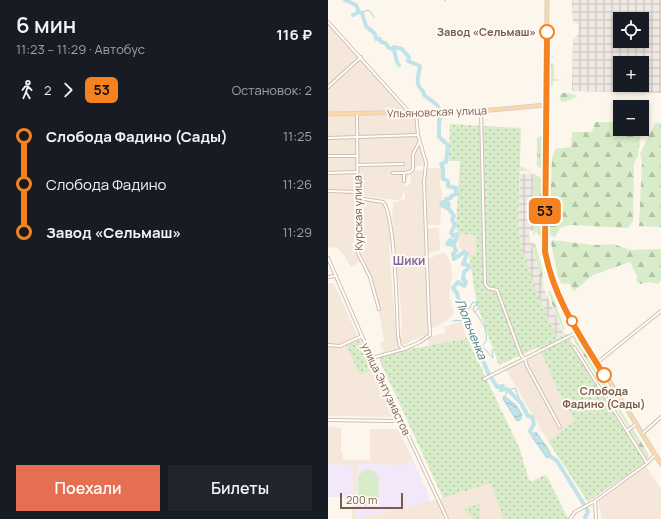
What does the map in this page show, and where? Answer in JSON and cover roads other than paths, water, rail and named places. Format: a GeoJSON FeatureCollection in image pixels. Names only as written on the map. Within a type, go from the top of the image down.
{"type":"FeatureCollection","features":[{"type":"Feature","properties":{"kind":"main road"},"geometry":{"type":"LineString","coordinates":[[547,0],[545,251],[554,287],[578,332],[661,464]]}},
{"type":"Feature","properties":{"kind":"main road","name":"Ульяновская улица"},"geometry":{"type":"LineString","coordinates":[[328,114],[411,114],[481,111],[546,105]]}},
{"type":"Feature","properties":{"kind":"street"},"geometry":{"type":"LineString","coordinates":[[328,22],[411,114]]}},
{"type":"Feature","properties":{"kind":"street"},"geometry":{"type":"LineString","coordinates":[[328,87],[361,57]]}},
{"type":"Feature","properties":{"kind":"street"},"geometry":{"type":"LineString","coordinates":[[481,111],[486,284],[488,288],[497,290],[521,355],[525,359],[527,366],[560,427]]}},
{"type":"Feature","properties":{"kind":"street"},"geometry":{"type":"LineString","coordinates":[[372,358],[420,342],[430,335],[431,332],[429,317],[424,181],[426,163],[418,134],[416,113]]}},
{"type":"Feature","properties":{"kind":"street","name":"Курская улица"},"geometry":{"type":"LineString","coordinates":[[357,114],[358,253],[370,277],[379,308]]}},
{"type":"Feature","properties":{"kind":"street"},"geometry":{"type":"LineString","coordinates":[[328,138],[418,134]]}},
{"type":"Feature","properties":{"kind":"street"},"geometry":{"type":"LineString","coordinates":[[393,173],[412,171],[413,154],[420,142]]}},
{"type":"Feature","properties":{"kind":"street"},"geometry":{"type":"LineString","coordinates":[[328,156],[357,156]]}},
{"type":"Feature","properties":{"kind":"street"},"geometry":{"type":"LineString","coordinates":[[357,165],[403,164]]}},
{"type":"Feature","properties":{"kind":"street"},"geometry":{"type":"LineString","coordinates":[[328,173],[357,172]]}},
{"type":"Feature","properties":{"kind":"street"},"geometry":{"type":"LineString","coordinates":[[404,172],[404,181]]}},
{"type":"Feature","properties":{"kind":"street"},"geometry":{"type":"LineString","coordinates":[[328,191],[358,192]]}},
{"type":"Feature","properties":{"kind":"street"},"geometry":{"type":"LineString","coordinates":[[358,198],[383,202],[386,205],[394,239],[393,259],[398,336],[400,346],[404,348]]}},
{"type":"Feature","properties":{"kind":"street","name":"улица Энтузиастов"},"geometry":{"type":"LineString","coordinates":[[328,258],[372,358],[447,519]]}},
{"type":"Feature","properties":{"kind":"street"},"geometry":{"type":"LineString","coordinates":[[328,277],[336,276]]}},
{"type":"Feature","properties":{"kind":"street"},"geometry":{"type":"LineString","coordinates":[[596,362],[661,311]]}},
{"type":"Feature","properties":{"kind":"street"},"geometry":{"type":"LineString","coordinates":[[484,379],[578,332]]}},
{"type":"Feature","properties":{"kind":"street"},"geometry":{"type":"LineString","coordinates":[[328,346],[340,346],[362,336]]}},
{"type":"Feature","properties":{"kind":"street"},"geometry":{"type":"LineString","coordinates":[[574,347],[647,463]]}},
{"type":"Feature","properties":{"kind":"street"},"geometry":{"type":"LineString","coordinates":[[642,434],[661,417]]}},
{"type":"Feature","properties":{"kind":"street"},"geometry":{"type":"LineString","coordinates":[[328,420],[394,420],[400,418]]}},
{"type":"Feature","properties":{"kind":"street"},"geometry":{"type":"LineString","coordinates":[[627,431],[636,424]]}},
{"type":"Feature","properties":{"kind":"street"},"geometry":{"type":"LineString","coordinates":[[570,519],[575,512],[595,501],[647,463],[655,455]]}},
{"type":"Feature","properties":{"kind":"street"},"geometry":{"type":"LineString","coordinates":[[595,501],[596,519]]}},
{"type":"Feature","properties":{"kind":"water"},"geometry":{"type":"Polygon","coordinates":[[[504,396],[516,405],[522,415],[520,420],[517,421],[503,399],[504,396]]]}},
{"type":"Feature","properties":{"kind":"water"},"geometry":{"type":"Polygon","coordinates":[[[536,432],[550,452],[550,457],[547,458],[532,437],[532,435],[536,432]]]}},
{"type":"Feature","properties":{"kind":"waterway","name":"Люльченка"},"geometry":{"type":"LineString","coordinates":[[345,0],[356,5],[359,12]]}},
{"type":"Feature","properties":{"kind":"waterway"},"geometry":{"type":"LineString","coordinates":[[362,12],[369,10],[374,17]]}},
{"type":"Feature","properties":{"kind":"waterway","name":"Люльченка"},"geometry":{"type":"LineString","coordinates":[[353,15],[359,12],[362,13],[366,26],[375,34],[376,39],[380,39],[381,42],[385,43],[389,48],[394,50],[399,65]]}},
{"type":"Feature","properties":{"kind":"waterway","name":"Люльченка"},"geometry":{"type":"LineString","coordinates":[[392,49],[394,47],[402,49],[409,57],[408,61],[420,66],[418,79],[420,88],[424,95],[437,105],[440,110]]}},
{"type":"Feature","properties":{"kind":"waterway","name":"Люльченка"},"geometry":{"type":"LineString","coordinates":[[441,114],[439,123],[439,137],[448,145],[446,162],[441,164],[443,168],[443,179],[448,181],[448,186],[456,188],[456,194],[451,196],[451,198],[446,199],[449,205],[443,202],[441,205],[449,209],[454,216],[452,220],[455,224],[451,233],[453,236],[457,234],[456,240]]}},
{"type":"Feature","properties":{"kind":"waterway","name":"Люльченка"},"geometry":{"type":"LineString","coordinates":[[455,242],[450,240],[447,244],[454,245],[456,251],[453,254],[454,259],[464,252],[467,254],[463,264],[468,265],[469,268],[464,272],[463,279],[466,282],[464,286],[458,282],[453,288],[465,309],[468,324],[489,375]]}},
{"type":"Feature","properties":{"kind":"waterway"},"geometry":{"type":"LineString","coordinates":[[461,312],[464,307],[469,309],[473,302],[477,303],[473,310],[481,321],[487,337],[482,346]]}},
{"type":"Feature","properties":{"kind":"waterway"},"geometry":{"type":"LineString","coordinates":[[475,312],[479,307],[477,305]]}},
{"type":"Feature","properties":{"kind":"waterway"},"geometry":{"type":"LineString","coordinates":[[453,321],[464,320]]}},
{"type":"Feature","properties":{"kind":"waterway"},"geometry":{"type":"LineString","coordinates":[[478,348],[482,346],[493,358],[492,350]]}},
{"type":"Feature","properties":{"kind":"waterway","name":"Люльченка"},"geometry":{"type":"LineString","coordinates":[[491,377],[497,387],[503,386],[501,390],[507,389],[521,403],[528,416],[532,417],[534,424],[530,431],[534,437]]}},
{"type":"Feature","properties":{"kind":"waterway"},"geometry":{"type":"LineString","coordinates":[[505,396],[508,390],[515,388],[521,403]]}},
{"type":"Feature","properties":{"kind":"waterway","name":"Люльченка"},"geometry":{"type":"LineString","coordinates":[[547,454],[557,461],[585,506]]}},
{"type":"Feature","properties":{"kind":"waterway","name":"Люльченка"},"geometry":{"type":"LineString","coordinates":[[586,507],[588,512],[585,517],[586,519]]}},
{"type":"Feature","properties":{"kind":"place","name":"Завод «Сельмаш»"},"geometry":{"type":"Point","coordinates":[547,32]}},
{"type":"Feature","properties":{"kind":"place","name":"Слобода Фадино (Сады)"},"geometry":{"type":"Point","coordinates":[604,375]}},
{"type":"Feature","properties":{"kind":"district","name":"Шики"},"geometry":{"type":"Point","coordinates":[409,261]}}]}
